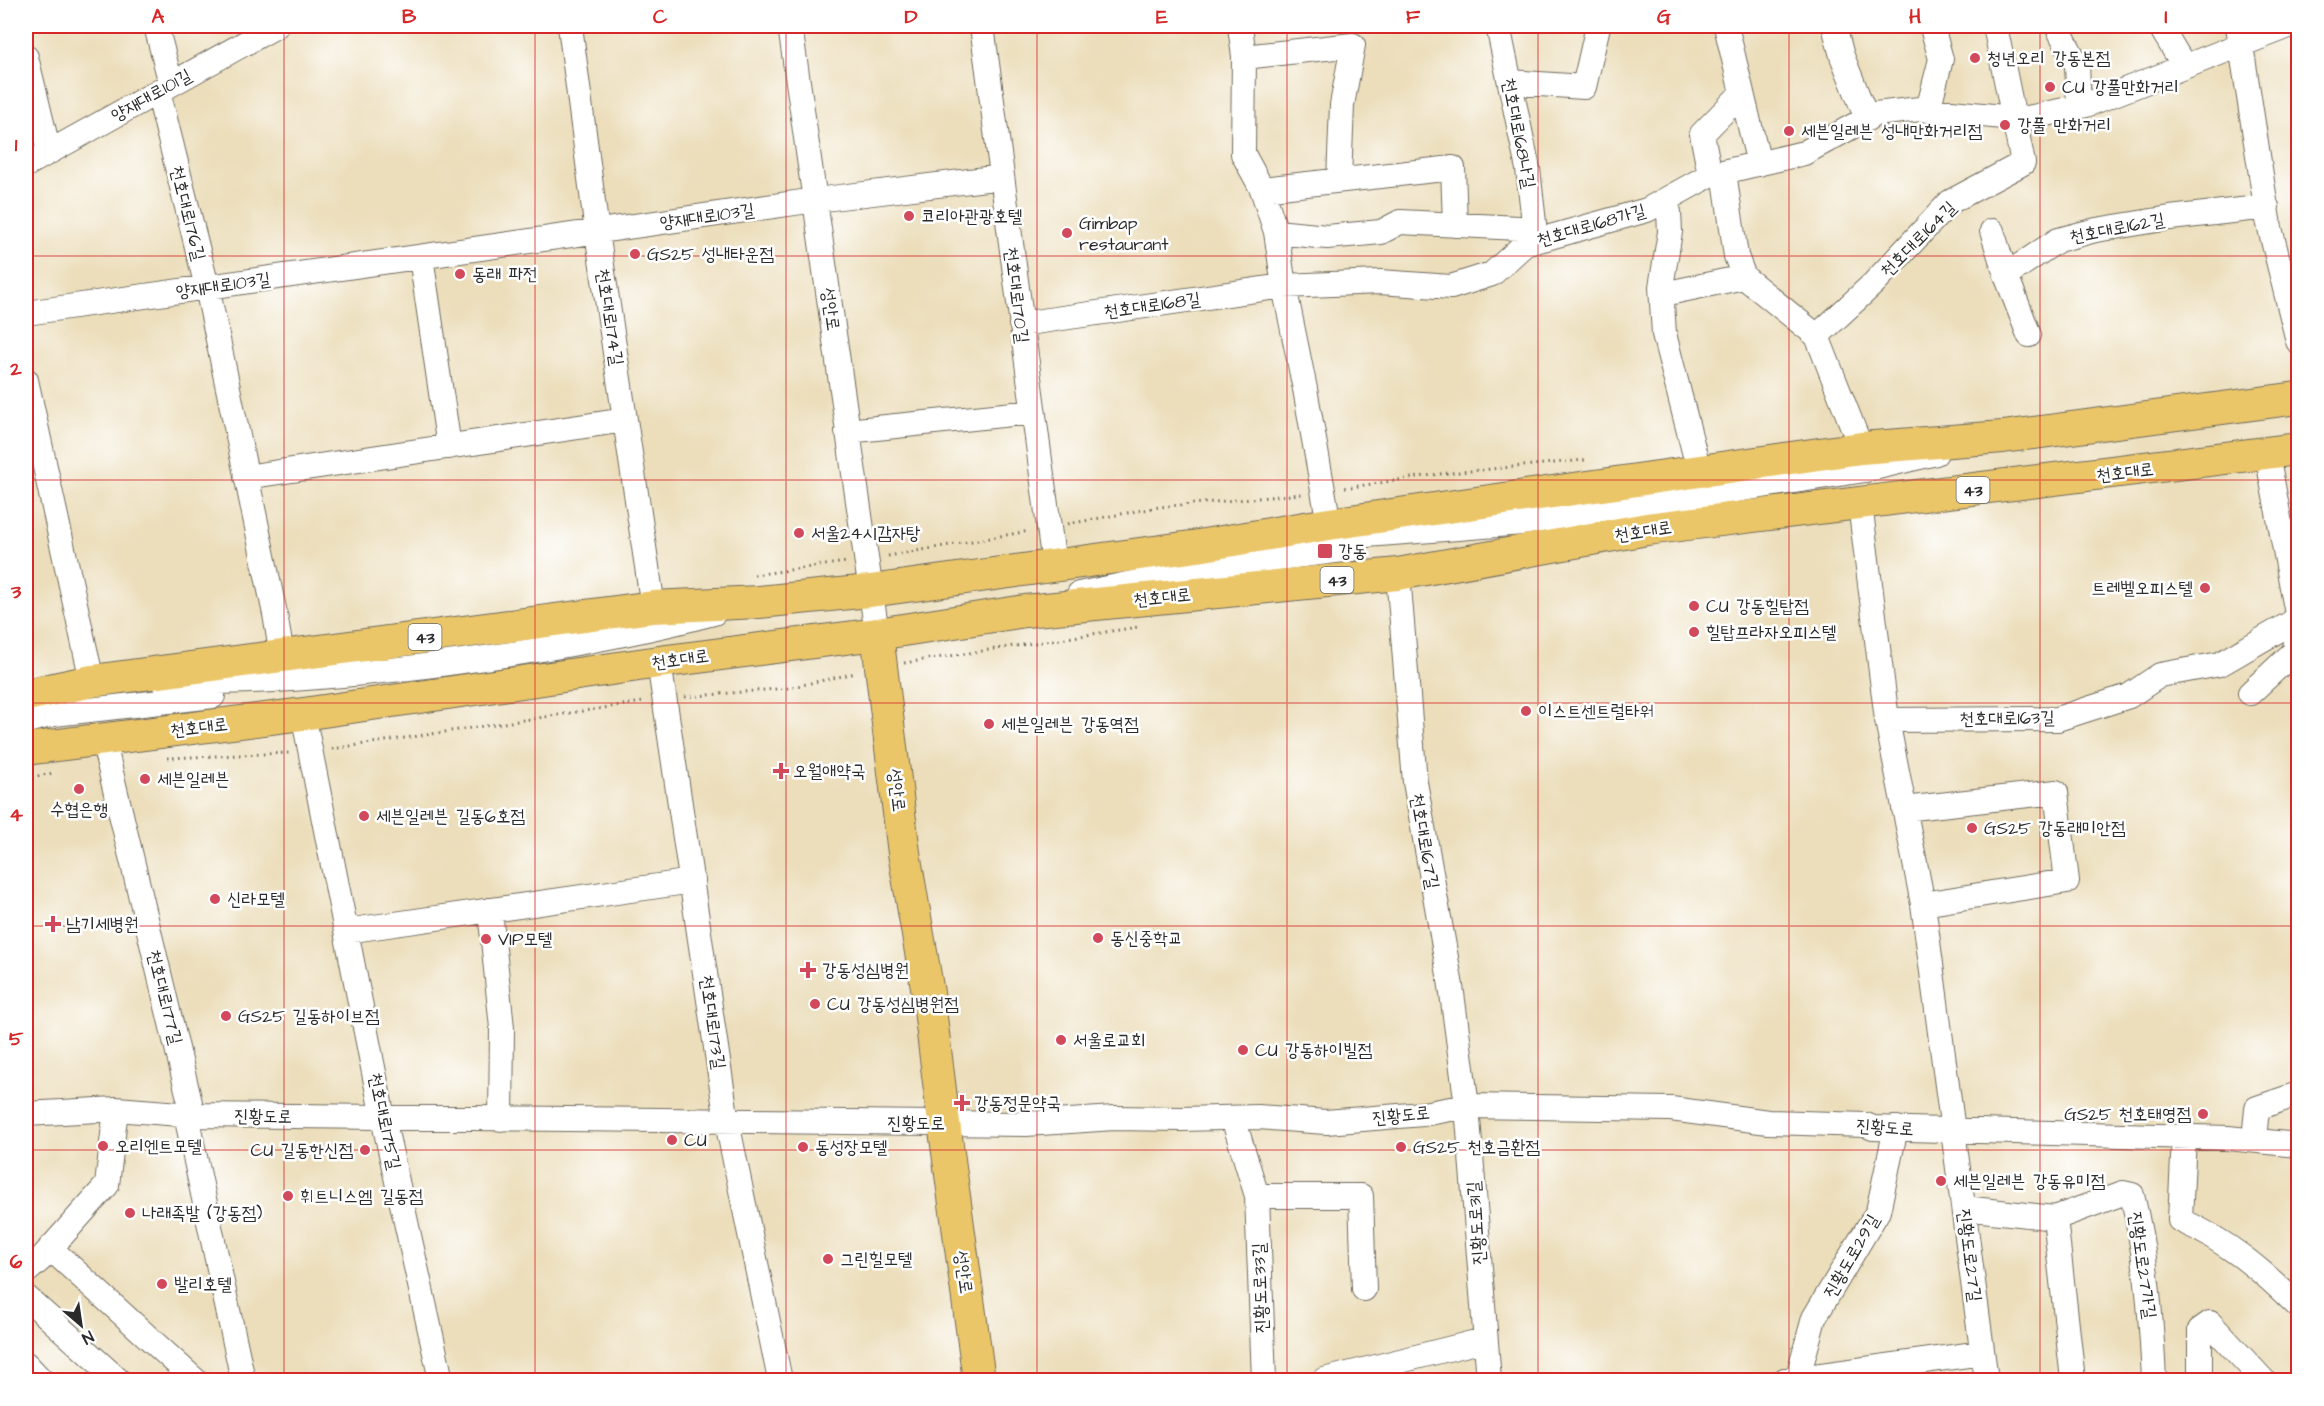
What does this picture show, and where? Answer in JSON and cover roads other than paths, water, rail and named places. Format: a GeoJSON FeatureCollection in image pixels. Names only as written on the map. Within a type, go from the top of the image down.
{"type":"FeatureCollection","features":[{"type":"Feature","properties":{"kind":"main road"},"geometry":{"type":"LineString","coordinates":[[1198,546],[1329,524],[1861,448],[2003,437],[2298,398]]}},
{"type":"Feature","properties":{"kind":"main road","name":"천호대로"},"geometry":{"type":"LineString","coordinates":[[26,749],[303,714],[659,662],[877,634],[1025,611],[1398,574],[1647,529],[2298,449]]}},
{"type":"Feature","properties":{"kind":"main road","name":"43"},"geometry":{"type":"LineString","coordinates":[[26,695],[92,681],[652,608],[755,589],[870,591],[1198,546]]}},
{"type":"Feature","properties":{"kind":"main road","name":"성안로"},"geometry":{"type":"LineString","coordinates":[[877,634],[904,853],[928,993],[979,1380]]}},
{"type":"Feature","properties":{"kind":"street","name":"천호대로176길"},"geometry":{"type":"LineString","coordinates":[[156,26],[165,88],[282,656]]}},
{"type":"Feature","properties":{"kind":"street","name":"양재대로101길"},"geometry":{"type":"LineString","coordinates":[[26,165],[276,26]]}},
{"type":"Feature","properties":{"kind":"street","name":"천호대로174길"},"geometry":{"type":"LineString","coordinates":[[570,26],[597,232],[652,608]]}},
{"type":"Feature","properties":{"kind":"street","name":"성안로"},"geometry":{"type":"LineString","coordinates":[[790,26],[877,634]]}},
{"type":"Feature","properties":{"kind":"street","name":"천호대로170길"},"geometry":{"type":"LineString","coordinates":[[982,26],[1054,565]]}},
{"type":"Feature","properties":{"kind":"street"},"geometry":{"type":"LineString","coordinates":[[1240,26],[1244,57],[1243,154],[1262,189],[1276,232],[1329,524]]}},
{"type":"Feature","properties":{"kind":"street","name":"천호대로168나길"},"geometry":{"type":"LineString","coordinates":[[1498,26],[1528,169],[1536,241]]}},
{"type":"Feature","properties":{"kind":"street"},"geometry":{"type":"LineString","coordinates":[[1510,82],[1584,87],[1598,26]]}},
{"type":"Feature","properties":{"kind":"street"},"geometry":{"type":"LineString","coordinates":[[1726,26],[1759,164]]}},
{"type":"Feature","properties":{"kind":"street"},"geometry":{"type":"LineString","coordinates":[[1834,26],[1842,56],[1867,119]]}},
{"type":"Feature","properties":{"kind":"street"},"geometry":{"type":"LineString","coordinates":[[1928,110],[1941,58],[1933,26]]}},
{"type":"Feature","properties":{"kind":"street"},"geometry":{"type":"LineString","coordinates":[[1995,26],[2015,118]]}},
{"type":"Feature","properties":{"kind":"street"},"geometry":{"type":"LineString","coordinates":[[2057,26],[2077,65],[2079,106]]}},
{"type":"Feature","properties":{"kind":"street"},"geometry":{"type":"LineString","coordinates":[[2160,26],[2184,66]]}},
{"type":"Feature","properties":{"kind":"street","name":"천호대로168가길"},"geometry":{"type":"LineString","coordinates":[[1284,286],[1380,282],[1451,287],[1492,274],[1525,244],[1647,210],[1717,174],[1804,153],[1875,114],[1928,110],[2024,119],[2079,106],[2184,66],[2240,34],[2289,26]]}},
{"type":"Feature","properties":{"kind":"street"},"geometry":{"type":"LineString","coordinates":[[2240,34],[2267,207],[2298,341]]}},
{"type":"Feature","properties":{"kind":"street"},"geometry":{"type":"LineString","coordinates":[[1244,57],[1353,45],[1342,105],[1339,180]]}},
{"type":"Feature","properties":{"kind":"street"},"geometry":{"type":"LineString","coordinates":[[26,57],[49,152]]}},
{"type":"Feature","properties":{"kind":"street"},"geometry":{"type":"LineString","coordinates":[[1742,93],[1702,134],[1717,174],[1736,256],[1744,277],[1817,336],[1861,448]]}},
{"type":"Feature","properties":{"kind":"street","name":"천호대로164길"},"geometry":{"type":"LineString","coordinates":[[1817,336],[1874,283],[1950,202],[2023,163],[2015,118]]}},
{"type":"Feature","properties":{"kind":"street"},"geometry":{"type":"LineString","coordinates":[[1262,189],[1453,168],[1455,225]]}},
{"type":"Feature","properties":{"kind":"street"},"geometry":{"type":"LineString","coordinates":[[816,200],[1002,177]]}},
{"type":"Feature","properties":{"kind":"street","name":"양재대로103길"},"geometry":{"type":"LineString","coordinates":[[26,313],[816,200]]}},
{"type":"Feature","properties":{"kind":"street"},"geometry":{"type":"LineString","coordinates":[[1662,202],[1669,212],[1670,232],[1661,287],[1664,334],[1699,471]]}},
{"type":"Feature","properties":{"kind":"street","name":"천호대로162길"},"geometry":{"type":"LineString","coordinates":[[2006,275],[2058,240],[2096,230],[2170,218],[2267,207]]}},
{"type":"Feature","properties":{"kind":"street"},"geometry":{"type":"LineString","coordinates":[[1276,232],[1327,237],[1381,232],[1400,222],[1520,228],[1536,241]]}},
{"type":"Feature","properties":{"kind":"street"},"geometry":{"type":"LineString","coordinates":[[1992,231],[2029,335]]}},
{"type":"Feature","properties":{"kind":"street"},"geometry":{"type":"LineString","coordinates":[[421,256],[449,447]]}},
{"type":"Feature","properties":{"kind":"street"},"geometry":{"type":"LineString","coordinates":[[1661,287],[1668,293],[1744,277]]}},
{"type":"Feature","properties":{"kind":"street","name":"천호대로168길"},"geometry":{"type":"LineString","coordinates":[[1021,324],[1284,286]]}},
{"type":"Feature","properties":{"kind":"street"},"geometry":{"type":"LineString","coordinates":[[26,380],[92,681],[216,683],[366,674],[524,653],[655,628],[755,589]]}},
{"type":"Feature","properties":{"kind":"street"},"geometry":{"type":"LineString","coordinates":[[847,431],[1032,412]]}},
{"type":"Feature","properties":{"kind":"street"},"geometry":{"type":"LineString","coordinates":[[246,477],[625,420]]}},
{"type":"Feature","properties":{"kind":"street"},"geometry":{"type":"LineString","coordinates":[[1198,546],[1523,523],[1865,470],[2003,437]]}},
{"type":"Feature","properties":{"kind":"street"},"geometry":{"type":"LineString","coordinates":[[2250,693],[2295,651],[2298,619],[2267,454]]}},
{"type":"Feature","properties":{"kind":"street"},"geometry":{"type":"LineString","coordinates":[[1860,504],[1887,720],[1923,904],[1954,1130]]}},
{"type":"Feature","properties":{"kind":"street"},"geometry":{"type":"LineString","coordinates":[[1025,611],[1089,591],[1220,565],[1409,542],[1542,531],[1647,529]]}},
{"type":"Feature","properties":{"kind":"street","name":"천호대로167길"},"geometry":{"type":"LineString","coordinates":[[1398,574],[1415,782],[1451,986],[1467,1106]]}},
{"type":"Feature","properties":{"kind":"street","name":"천호대로163길"},"geometry":{"type":"LineString","coordinates":[[1887,720],[2057,719],[2129,696],[2160,675],[2220,663],[2298,619]]}},
{"type":"Feature","properties":{"kind":"street","name":"천호대로173길"},"geometry":{"type":"LineString","coordinates":[[659,662],[727,1122],[780,1380]]}},
{"type":"Feature","properties":{"kind":"street"},"geometry":{"type":"LineString","coordinates":[[26,721],[54,714],[305,687],[400,681],[524,682]]}},
{"type":"Feature","properties":{"kind":"street","name":"천호대로175길"},"geometry":{"type":"LineString","coordinates":[[303,714],[383,1118],[441,1380]]}},
{"type":"Feature","properties":{"kind":"street","name":"천호대로177길"},"geometry":{"type":"LineString","coordinates":[[103,739],[190,1115],[243,1380]]}},
{"type":"Feature","properties":{"kind":"street"},"geometry":{"type":"LineString","coordinates":[[1904,809],[2056,792],[2067,881],[1923,904]]}},
{"type":"Feature","properties":{"kind":"street"},"geometry":{"type":"LineString","coordinates":[[346,932],[693,881]]}},
{"type":"Feature","properties":{"kind":"street"},"geometry":{"type":"LineString","coordinates":[[490,910],[502,1028],[501,1119]]}},
{"type":"Feature","properties":{"kind":"street"},"geometry":{"type":"LineString","coordinates":[[2254,1140],[2257,1108],[2298,1094]]}},
{"type":"Feature","properties":{"kind":"street","name":"진황도로"},"geometry":{"type":"LineString","coordinates":[[26,1113],[116,1109],[190,1115],[1026,1124],[1114,1118],[1258,1117],[1326,1122],[1423,1114],[1467,1106],[1671,1109],[1768,1122],[1866,1125],[1873,1128],[2254,1140],[2298,1145]]}},
{"type":"Feature","properties":{"kind":"street","name":"진황도로31길"},"geometry":{"type":"LineString","coordinates":[[1467,1106],[1489,1380]]}},
{"type":"Feature","properties":{"kind":"street"},"geometry":{"type":"LineString","coordinates":[[26,1272],[107,1185],[116,1109]]}},
{"type":"Feature","properties":{"kind":"street","name":"진황도로33길"},"geometry":{"type":"LineString","coordinates":[[1233,1118],[1257,1196],[1264,1380]]}},
{"type":"Feature","properties":{"kind":"street","name":"진황도로29길"},"geometry":{"type":"LineString","coordinates":[[1793,1380],[1814,1318],[1878,1211],[1896,1128]]}},
{"type":"Feature","properties":{"kind":"street","name":"진황도로27길"},"geometry":{"type":"LineString","coordinates":[[1954,1130],[1986,1380]]}},
{"type":"Feature","properties":{"kind":"street"},"geometry":{"type":"LineString","coordinates":[[2184,1137],[2180,1220],[2228,1246],[2262,1270],[2298,1306]]}},
{"type":"Feature","properties":{"kind":"street","name":"진황도로27가길"},"geometry":{"type":"LineString","coordinates":[[1964,1209],[2055,1218],[2123,1193],[2132,1195],[2151,1298],[2154,1380]]}},
{"type":"Feature","properties":{"kind":"street"},"geometry":{"type":"LineString","coordinates":[[1257,1196],[1361,1196],[1364,1290]]}},
{"type":"Feature","properties":{"kind":"street"},"geometry":{"type":"LineString","coordinates":[[2055,1218],[2073,1380]]}},
{"type":"Feature","properties":{"kind":"street"},"geometry":{"type":"LineString","coordinates":[[50,1248],[195,1380]]}},
{"type":"Feature","properties":{"kind":"street"},"geometry":{"type":"LineString","coordinates":[[26,1297],[118,1380]]}},
{"type":"Feature","properties":{"kind":"street"},"geometry":{"type":"LineString","coordinates":[[2200,1380],[2200,1330],[2210,1323],[2263,1380]]}},
{"type":"Feature","properties":{"kind":"street"},"geometry":{"type":"LineString","coordinates":[[1324,1380],[1484,1340]]}},
{"type":"Feature","properties":{"kind":"street"},"geometry":{"type":"LineString","coordinates":[[1793,1380],[1898,1372],[1982,1353]]}},
{"type":"Feature","properties":{"kind":"street"},"geometry":{"type":"LineString","coordinates":[[26,1364],[41,1380]]}},
{"type":"Feature","properties":{"kind":"place","name":"청년오리 강동본점"},"geometry":{"type":"Point","coordinates":[1975,58]}},
{"type":"Feature","properties":{"kind":"place","name":"CU 강풀만화거리"},"geometry":{"type":"Point","coordinates":[2050,87]}},
{"type":"Feature","properties":{"kind":"place","name":"강풀 만화거리"},"geometry":{"type":"Point","coordinates":[2005,125]}},
{"type":"Feature","properties":{"kind":"place","name":"세븐일레븐 성내만화거리점"},"geometry":{"type":"Point","coordinates":[1789,131]}},
{"type":"Feature","properties":{"kind":"place","name":"코리아관광호텔"},"geometry":{"type":"Point","coordinates":[909,216]}},
{"type":"Feature","properties":{"kind":"place","name":"Gimbap restaurant"},"geometry":{"type":"Point","coordinates":[1067,233]}},
{"type":"Feature","properties":{"kind":"place","name":"GS25 성내타운점"},"geometry":{"type":"Point","coordinates":[635,254]}},
{"type":"Feature","properties":{"kind":"place","name":"동래 파전"},"geometry":{"type":"Point","coordinates":[460,274]}},
{"type":"Feature","properties":{"kind":"place","name":"서울24시감자탕"},"geometry":{"type":"Point","coordinates":[799,533]}},
{"type":"Feature","properties":{"kind":"place","name":"강동"},"geometry":{"type":"Point","coordinates":[1325,551]}},
{"type":"Feature","properties":{"kind":"place","name":"트레벨오피스텔"},"geometry":{"type":"Point","coordinates":[2205,588]}},
{"type":"Feature","properties":{"kind":"place","name":"CU 강동힐탑점"},"geometry":{"type":"Point","coordinates":[1694,606]}},
{"type":"Feature","properties":{"kind":"place","name":"힐탑프라자오피스텔"},"geometry":{"type":"Point","coordinates":[1694,632]}},
{"type":"Feature","properties":{"kind":"place","name":"이스트센트럴타워"},"geometry":{"type":"Point","coordinates":[1526,711]}},
{"type":"Feature","properties":{"kind":"place","name":"세븐일레븐 강동역점"},"geometry":{"type":"Point","coordinates":[989,724]}},
{"type":"Feature","properties":{"kind":"place","name":"오월애약국"},"geometry":{"type":"Point","coordinates":[781,771]}},
{"type":"Feature","properties":{"kind":"place","name":"세븐일레븐"},"geometry":{"type":"Point","coordinates":[145,779]}},
{"type":"Feature","properties":{"kind":"place","name":"수협은행"},"geometry":{"type":"Point","coordinates":[79,789]}},
{"type":"Feature","properties":{"kind":"place","name":"세븐일레븐 길동6호점"},"geometry":{"type":"Point","coordinates":[364,816]}},
{"type":"Feature","properties":{"kind":"place","name":"GS25 강동래미안점"},"geometry":{"type":"Point","coordinates":[1972,828]}},
{"type":"Feature","properties":{"kind":"place","name":"신라모텔"},"geometry":{"type":"Point","coordinates":[215,899]}},
{"type":"Feature","properties":{"kind":"place","name":"남기세병원"},"geometry":{"type":"Point","coordinates":[53,924]}},
{"type":"Feature","properties":{"kind":"place","name":"동신중학교"},"geometry":{"type":"Point","coordinates":[1098,938]}},
{"type":"Feature","properties":{"kind":"place","name":"VIP모텔"},"geometry":{"type":"Point","coordinates":[486,939]}},
{"type":"Feature","properties":{"kind":"place","name":"강동성심병원"},"geometry":{"type":"Point","coordinates":[808,970]}},
{"type":"Feature","properties":{"kind":"place","name":"CU 강동성심병원점"},"geometry":{"type":"Point","coordinates":[815,1004]}},
{"type":"Feature","properties":{"kind":"place","name":"GS25 길동하이브점"},"geometry":{"type":"Point","coordinates":[226,1016]}},
{"type":"Feature","properties":{"kind":"place","name":"서울로교회"},"geometry":{"type":"Point","coordinates":[1061,1040]}},
{"type":"Feature","properties":{"kind":"place","name":"CU 강동하이빌점"},"geometry":{"type":"Point","coordinates":[1243,1050]}},
{"type":"Feature","properties":{"kind":"place","name":"강동정문약국"},"geometry":{"type":"Point","coordinates":[962,1103]}},
{"type":"Feature","properties":{"kind":"place","name":"GS25 천호태영점"},"geometry":{"type":"Point","coordinates":[2203,1114]}},
{"type":"Feature","properties":{"kind":"place","name":"CU"},"geometry":{"type":"Point","coordinates":[672,1140]}},
{"type":"Feature","properties":{"kind":"place","name":"오리엔트모텔"},"geometry":{"type":"Point","coordinates":[103,1146]}},
{"type":"Feature","properties":{"kind":"place","name":"동성장모텔"},"geometry":{"type":"Point","coordinates":[803,1147]}},
{"type":"Feature","properties":{"kind":"place","name":"GS25 천호금환점"},"geometry":{"type":"Point","coordinates":[1401,1147]}},
{"type":"Feature","properties":{"kind":"place","name":"CU 길동한신점"},"geometry":{"type":"Point","coordinates":[365,1150]}},
{"type":"Feature","properties":{"kind":"place","name":"세븐일레븐 강동유미점"},"geometry":{"type":"Point","coordinates":[1941,1181]}},
{"type":"Feature","properties":{"kind":"place","name":"휘트니스엠 길동점"},"geometry":{"type":"Point","coordinates":[288,1196]}},
{"type":"Feature","properties":{"kind":"place","name":"나래족발 (강동점)"},"geometry":{"type":"Point","coordinates":[130,1213]}},
{"type":"Feature","properties":{"kind":"place","name":"그린힐모텔"},"geometry":{"type":"Point","coordinates":[828,1259]}},
{"type":"Feature","properties":{"kind":"place","name":"발리호텔"},"geometry":{"type":"Point","coordinates":[162,1284]}}]}
